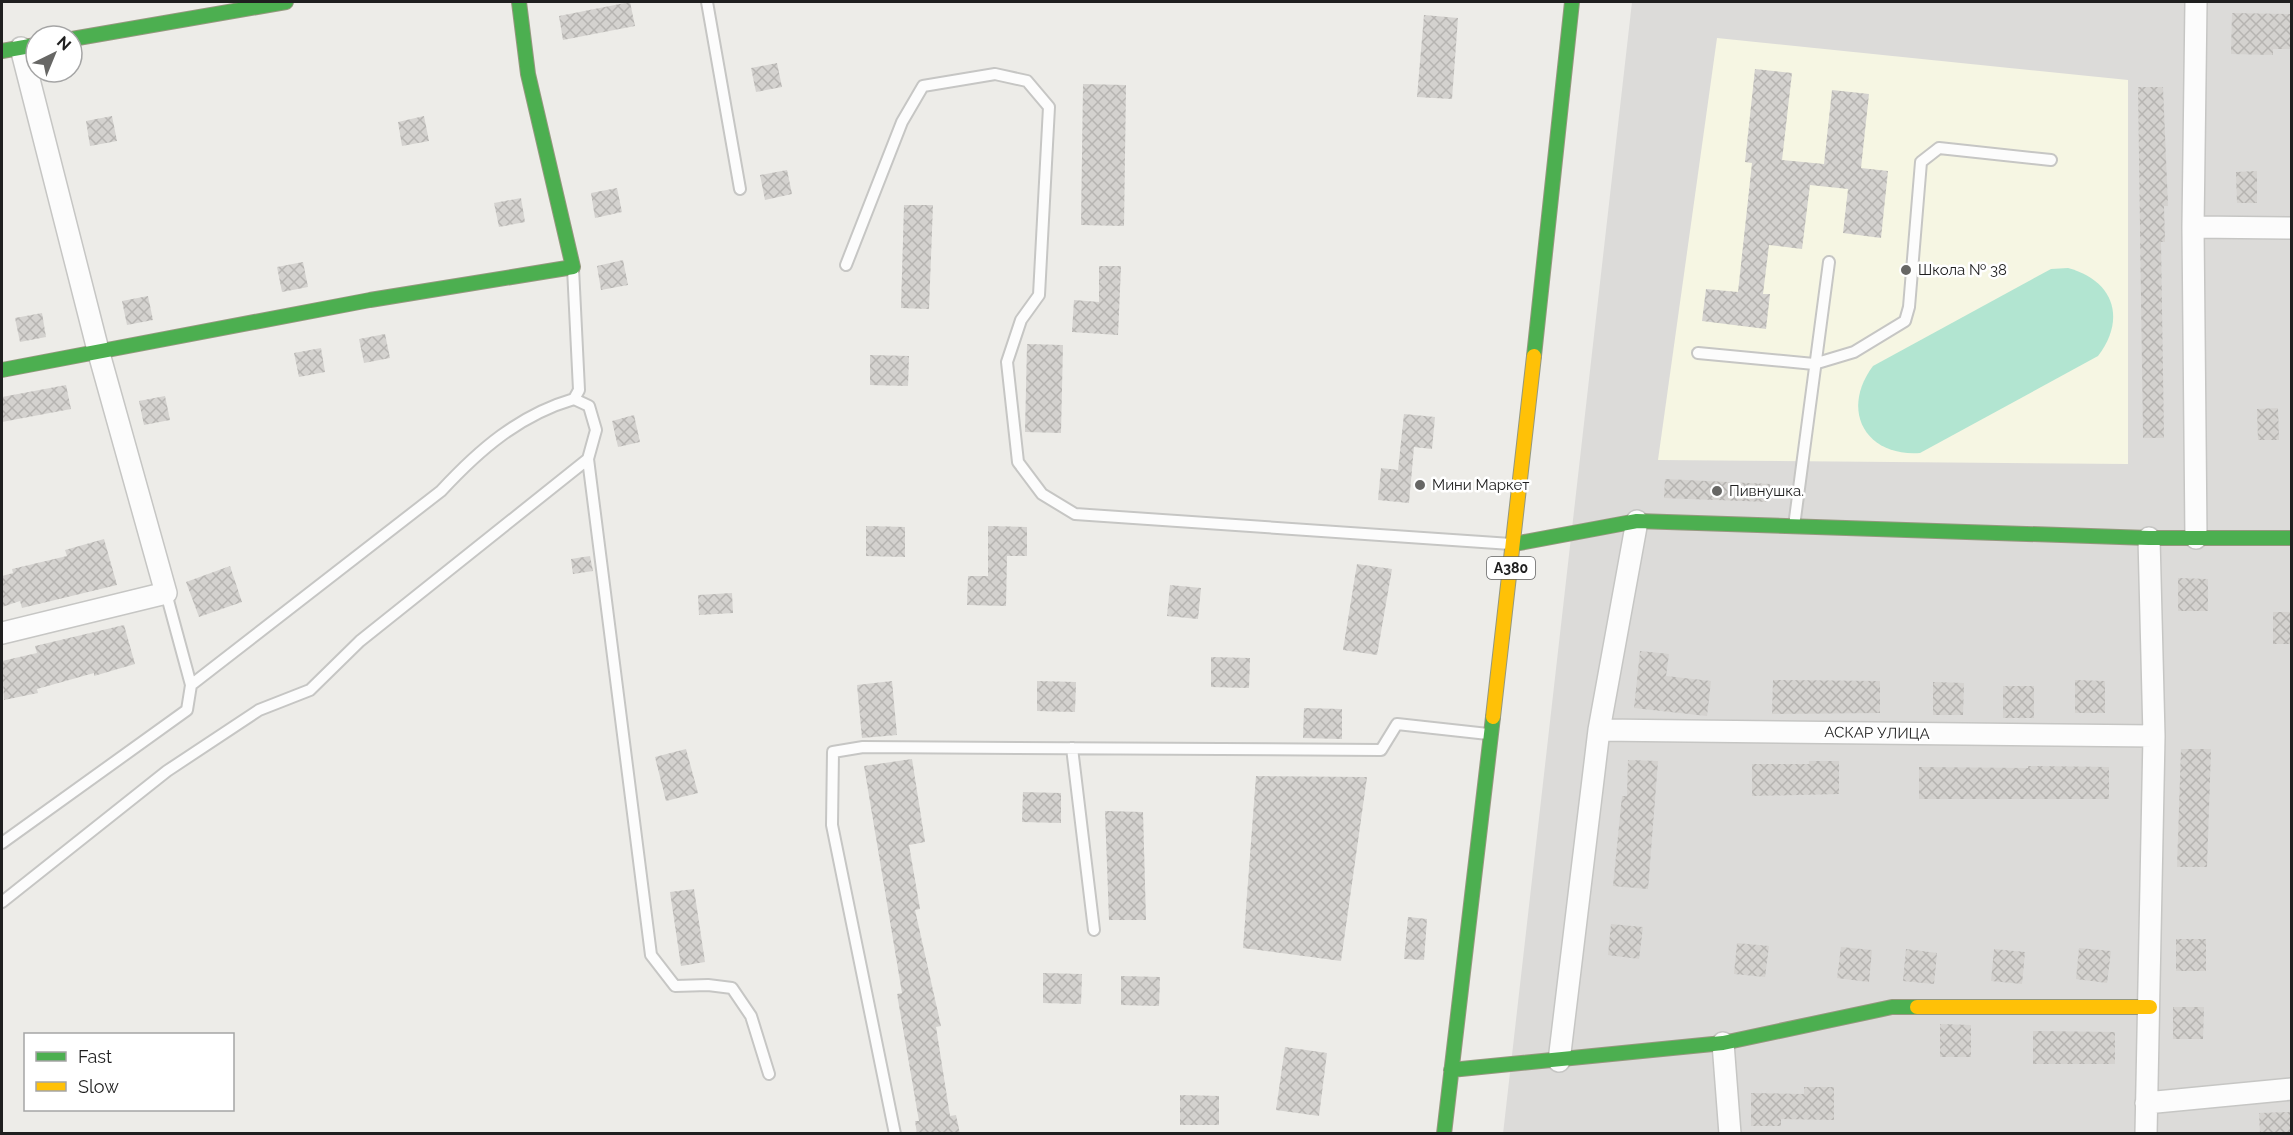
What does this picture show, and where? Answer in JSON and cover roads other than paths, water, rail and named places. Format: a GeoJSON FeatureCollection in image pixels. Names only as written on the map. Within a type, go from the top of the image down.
{"type":"FeatureCollection","features":[{"type":"Feature","properties":{"kind":"main road"},"geometry":{"type":"LineString","coordinates":[[84,37],[286,2]]}},
{"type":"Feature","properties":{"kind":"main road"},"geometry":{"type":"LineString","coordinates":[[2,370],[370,300],[573,267],[528,75],[519,2]]}},
{"type":"Feature","properties":{"kind":"main road","name":"A380"},"geometry":{"type":"LineString","coordinates":[[1444,1134],[1514,544],[1572,2]]}},
{"type":"Feature","properties":{"kind":"main road"},"geometry":{"type":"LineString","coordinates":[[1514,544],[1637,521],[2149,538],[2292,538]]}},
{"type":"Feature","properties":{"kind":"main road"},"geometry":{"type":"LineString","coordinates":[[1451,1070],[1723,1043],[1892,1007],[2150,1006]]}},
{"type":"Feature","properties":{"kind":"street"},"geometry":{"type":"LineString","coordinates":[[2196,2],[2193,227],[2196,538]]}},
{"type":"Feature","properties":{"kind":"street"},"geometry":{"type":"LineString","coordinates":[[2,633],[166,593],[98,351],[20,48]]}},
{"type":"Feature","properties":{"kind":"street"},"geometry":{"type":"LineString","coordinates":[[2193,227],[2292,228]]}},
{"type":"Feature","properties":{"kind":"street"},"geometry":{"type":"LineString","coordinates":[[1559,1061],[1599,730],[1637,521]]}},
{"type":"Feature","properties":{"kind":"street"},"geometry":{"type":"LineString","coordinates":[[2146,1134],[2154,736],[2149,538]]}},
{"type":"Feature","properties":{"kind":"street","name":"АСКАР УЛИЦА"},"geometry":{"type":"LineString","coordinates":[[1599,730],[2154,736]]}},
{"type":"Feature","properties":{"kind":"street"},"geometry":{"type":"LineString","coordinates":[[1723,1043],[1730,1134]]}},
{"type":"Feature","properties":{"kind":"street"},"geometry":{"type":"LineString","coordinates":[[2146,1103],[2292,1089]]}},
{"type":"Feature","properties":{"kind":"lane"},"geometry":{"type":"LineString","coordinates":[[706,2],[740,189]]}},
{"type":"Feature","properties":{"kind":"lane"},"geometry":{"type":"LineString","coordinates":[[846,265],[902,122],[923,86],[995,74],[1027,81],[1049,107],[1040,295],[1021,320],[1007,362],[1018,462],[1042,494],[1075,514],[1514,544]]}},
{"type":"Feature","properties":{"kind":"lane"},"geometry":{"type":"LineString","coordinates":[[1698,353],[1814,364],[1854,352],[1905,321],[1909,307],[1921,162],[1939,148],[2051,160]]}},
{"type":"Feature","properties":{"kind":"lane"},"geometry":{"type":"LineString","coordinates":[[1794,526],[1829,262]]}},
{"type":"Feature","properties":{"kind":"lane"},"geometry":{"type":"LineString","coordinates":[[573,267],[579,390],[574,399]]}},
{"type":"Feature","properties":{"kind":"lane"},"geometry":{"type":"LineString","coordinates":[[192,685],[441,491],[473,457],[507,430],[552,406],[574,399],[589,406],[596,430],[588,459],[651,955],[675,986],[708,985],[732,988],[751,1016],[769,1074]]}},
{"type":"Feature","properties":{"kind":"lane"},"geometry":{"type":"LineString","coordinates":[[2,903],[167,771],[259,710],[310,690],[360,641],[588,459]]}},
{"type":"Feature","properties":{"kind":"lane"},"geometry":{"type":"LineString","coordinates":[[2,843],[187,710],[192,685],[166,593]]}},
{"type":"Feature","properties":{"kind":"lane"},"geometry":{"type":"LineString","coordinates":[[895,1134],[832,825],[833,752],[863,747],[1381,750],[1397,724],[1491,734]]}},
{"type":"Feature","properties":{"kind":"lane"},"geometry":{"type":"LineString","coordinates":[[1072,748],[1094,930]]}},
{"type":"Feature","properties":{"kind":"place","name":"Школа № 38"},"geometry":{"type":"Point","coordinates":[1906,270]}},
{"type":"Feature","properties":{"kind":"place","name":"Мини Маркет"},"geometry":{"type":"Point","coordinates":[1420,485]}},
{"type":"Feature","properties":{"kind":"place","name":"Пивнушка."},"geometry":{"type":"Point","coordinates":[1717,491]}}]}
